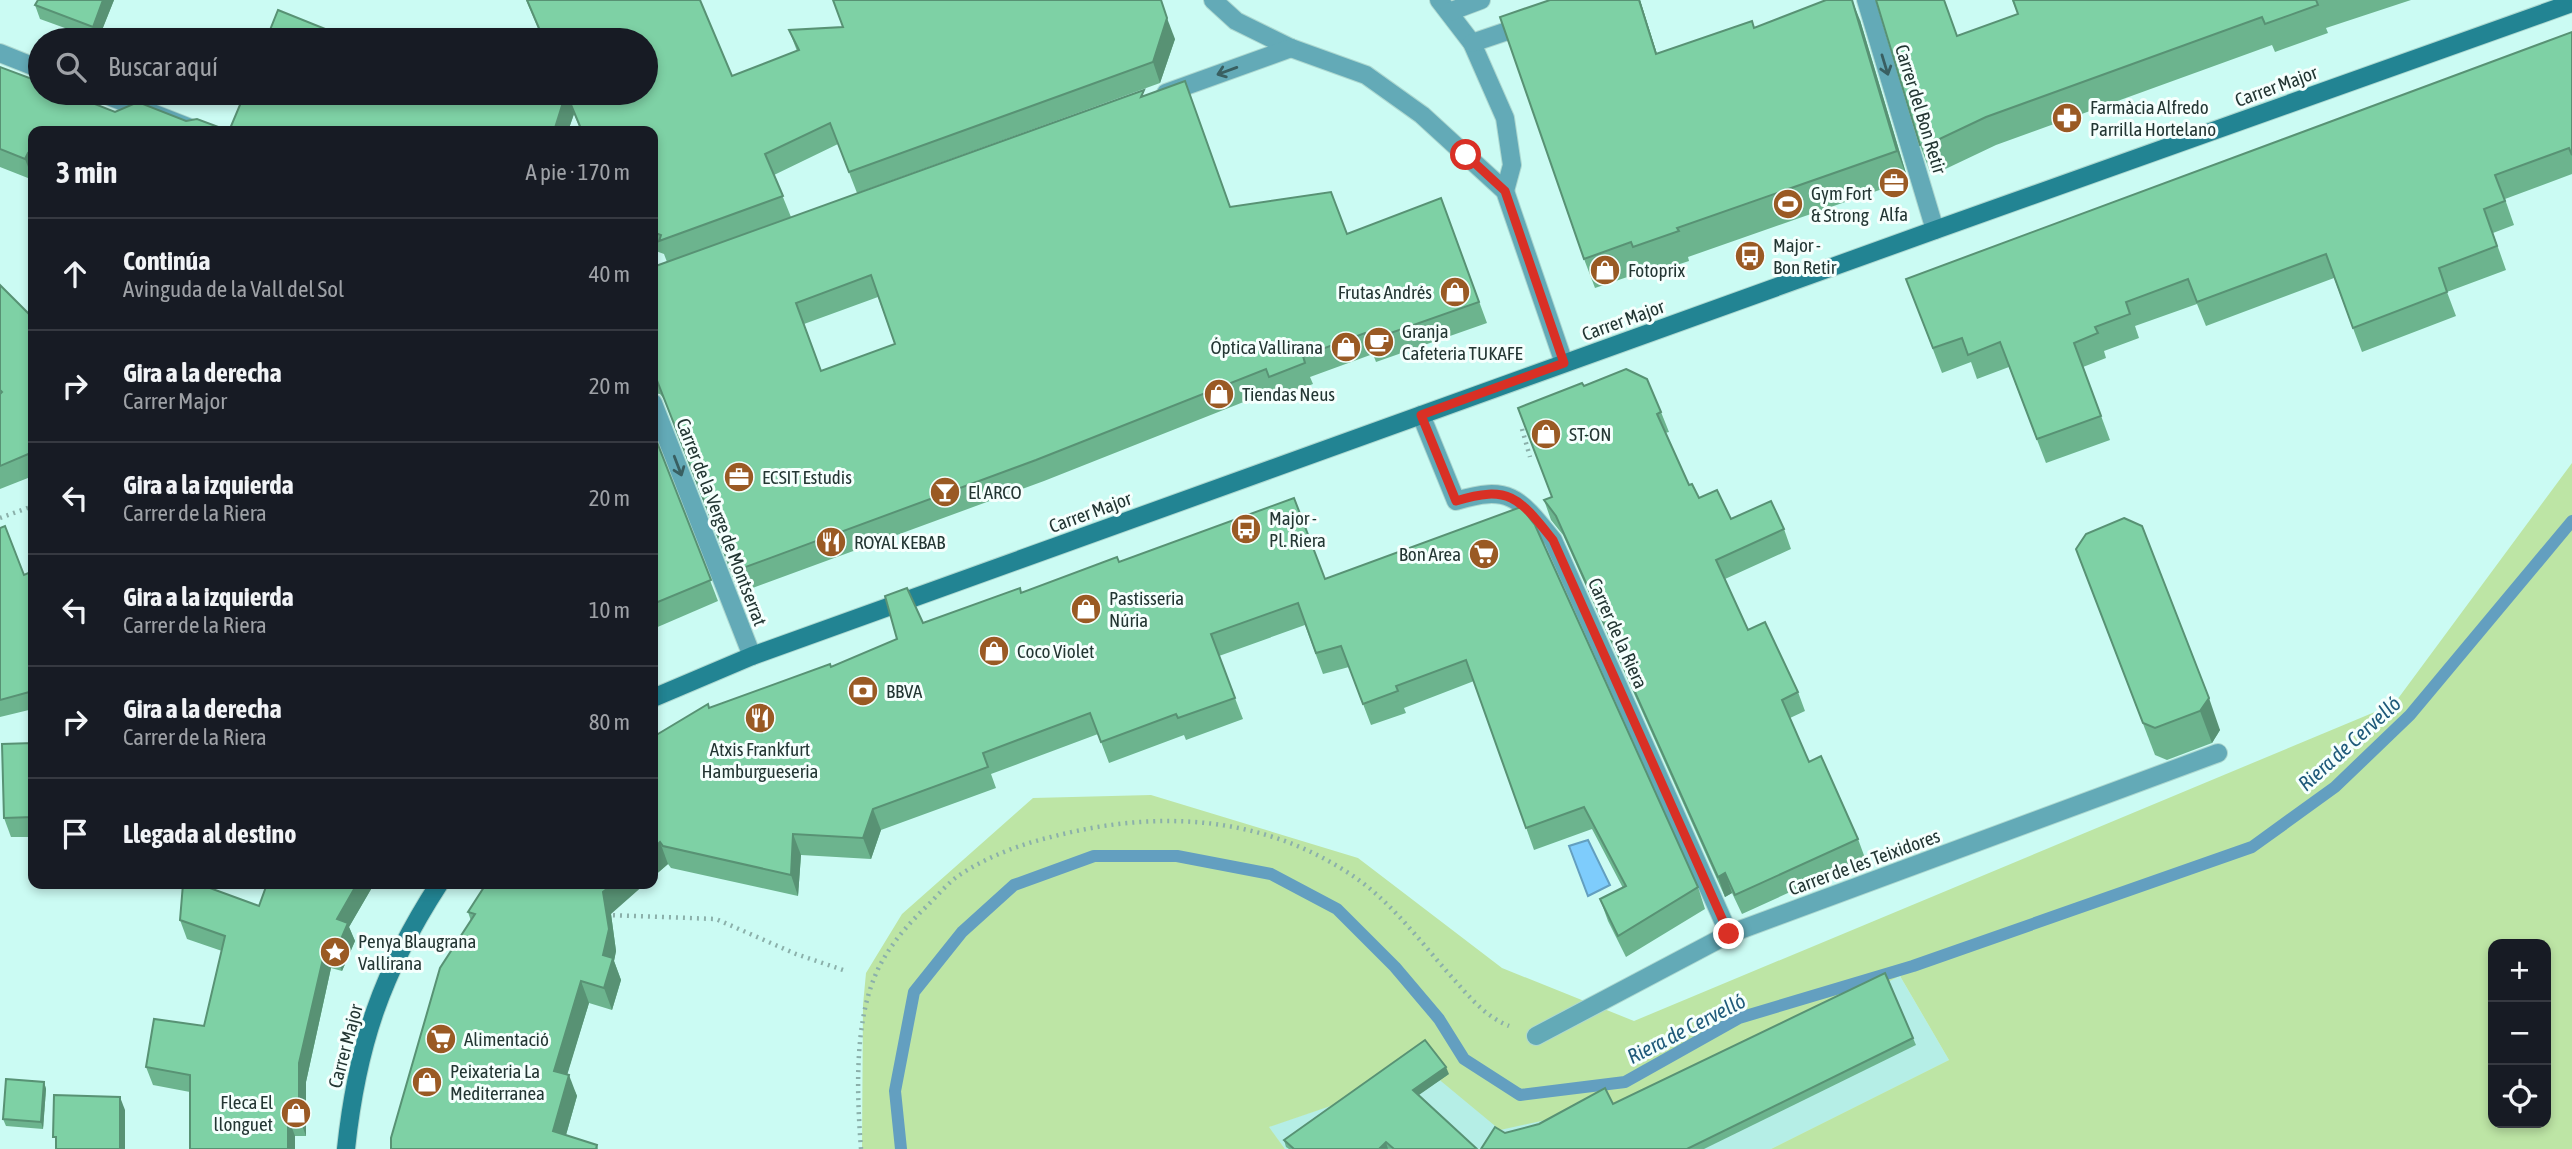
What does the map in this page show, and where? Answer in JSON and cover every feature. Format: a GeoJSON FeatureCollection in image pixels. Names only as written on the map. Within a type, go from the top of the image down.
{"type":"FeatureCollection","features":[{"type":"Feature","properties":{"kind":"street"},"geometry":{"type":"LineString","coordinates":[[1213,0],[1236,21],[1291,48],[1366,75],[1422,115],[1505,191],[1564,363]]}},
{"type":"Feature","properties":{"kind":"street"},"geometry":{"type":"LineString","coordinates":[[1481,0],[1444,6],[1472,43],[1505,118],[1512,165],[1505,191]]}},
{"type":"Feature","properties":{"kind":"street","name":"Carrer del Bon Retir"},"geometry":{"type":"LineString","coordinates":[[1866,0],[1936,230]]}},
{"type":"Feature","properties":{"kind":"street","name":"Carrer Major"},"geometry":{"type":"LineString","coordinates":[[658,696],[752,656],[2572,4]]}},
{"type":"Feature","properties":{"kind":"street"},"geometry":{"type":"LineString","coordinates":[[1472,43],[1537,22]]}},
{"type":"Feature","properties":{"kind":"street"},"geometry":{"type":"LineString","coordinates":[[1148,100],[1291,48]]}},
{"type":"Feature","properties":{"kind":"street"},"geometry":{"type":"LineString","coordinates":[[0,53],[28,64]]}},
{"type":"Feature","properties":{"kind":"street"},"geometry":{"type":"LineString","coordinates":[[132,105],[185,126]]}},
{"type":"Feature","properties":{"kind":"street","name":"Carrer de la Riera"},"geometry":{"type":"LineString","coordinates":[[1421,415],[1456,501],[1496,493],[1516,499],[1529,510],[1553,540],[1729,934]]}},
{"type":"Feature","properties":{"kind":"street","name":"Carrer de la Verge de Montserrat"},"geometry":{"type":"LineString","coordinates":[[658,416],[752,656]]}},
{"type":"Feature","properties":{"kind":"street","name":"Carrer de les Teixidores"},"geometry":{"type":"LineString","coordinates":[[1536,1036],[1729,934],[2218,753]]}},
{"type":"Feature","properties":{"kind":"street","name":"Carrer Major"},"geometry":{"type":"LineString","coordinates":[[346,1149],[351,1105],[366,1034],[386,980],[416,919],[436,889]]}},
{"type":"Feature","properties":{"kind":"path"},"geometry":{"type":"LineString","coordinates":[[1522,429],[1530,457]]}},
{"type":"Feature","properties":{"kind":"path"},"geometry":{"type":"LineString","coordinates":[[0,518],[28,508]]}},
{"type":"Feature","properties":{"kind":"path"},"geometry":{"type":"LineString","coordinates":[[861,1149],[859,1074],[865,1013],[874,977],[891,946],[915,917],[956,877],[987,859],[1030,842],[1089,827],[1135,821],[1180,820],[1215,824],[1279,839],[1320,857],[1351,874],[1386,903],[1479,1008],[1500,1022],[1536,1036]]}},
{"type":"Feature","properties":{"kind":"path"},"geometry":{"type":"LineString","coordinates":[[598,915],[716,919],[796,954],[843,970]]}},
{"type":"Feature","properties":{"kind":"shaded area"},"geometry":{"type":"Polygon","coordinates":[[[1900,976],[1949,1060],[1771,1149],[1285,1149],[1268,1127],[1430,1072],[1656,1096],[1900,976]]]}},
{"type":"Feature","properties":{"kind":"green space"},"geometry":{"type":"Polygon","coordinates":[[[2572,463],[2572,1149],[1771,1149],[1949,1060],[1900,976],[1656,1096],[1500,1130],[1430,1072],[1269,1127],[1285,1149],[862,1149],[863,1005],[866,973],[902,914],[1033,798],[1151,795],[1358,858],[1502,968],[1634,1021],[2394,704],[2572,463]]]}},
{"type":"Feature","properties":{"kind":"water"},"geometry":{"type":"Polygon","coordinates":[[[1588,840],[1610,885],[1588,896],[1569,846],[1588,840]]]}},
{"type":"Feature","properties":{"kind":"building"},"geometry":{"type":"Polygon","coordinates":[[[38,0],[103,0],[93,27],[35,5],[38,0]]]}},
{"type":"Feature","properties":{"kind":"building"},"geometry":{"type":"Polygon","coordinates":[[[527,0],[700,0],[732,76],[799,50],[789,30],[843,27],[833,0],[1161,0],[1167,18],[1153,62],[849,172],[830,123],[765,154],[783,196],[659,241],[658,126],[580,126],[571,105],[658,105],[658,28],[539,28],[527,0]]]}},
{"type":"Feature","properties":{"kind":"building"},"geometry":{"type":"Polygon","coordinates":[[[1550,0],[1639,0],[1656,54],[1752,21],[1754,28],[1826,0],[1852,0],[1897,151],[1677,228],[1679,231],[1633,247],[1631,242],[1584,259],[1500,17],[1550,0]]]}},
{"type":"Feature","properties":{"kind":"building"},"geometry":{"type":"Polygon","coordinates":[[[1876,0],[1944,0],[1957,36],[2018,14],[2013,0],[2316,0],[2318,5],[2265,24],[2262,17],[1986,117],[1927,145],[1920,145],[1876,0]]]}},
{"type":"Feature","properties":{"kind":"building"},"geometry":{"type":"Polygon","coordinates":[[[278,10],[323,28],[271,28],[278,10]]]}},
{"type":"Feature","properties":{"kind":"building"},"geometry":{"type":"Polygon","coordinates":[[[2572,32],[2572,155],[2569,148],[2495,175],[2505,201],[2484,209],[2497,246],[2439,268],[2447,292],[2353,328],[2326,254],[2197,302],[2188,279],[2126,302],[2130,314],[2095,327],[2098,333],[2074,343],[2101,416],[2037,439],[2000,342],[1968,355],[1962,338],[1933,348],[1906,279],[2572,32]]]}},
{"type":"Feature","properties":{"kind":"building"},"geometry":{"type":"Polygon","coordinates":[[[0,67],[28,78],[28,105],[97,105],[115,112],[131,105],[146,105],[186,121],[197,119],[216,126],[28,126],[28,153],[25,159],[0,149],[0,67]]]}},
{"type":"Feature","properties":{"kind":"building"},"geometry":{"type":"Polygon","coordinates":[[[1185,81],[1230,207],[1331,192],[1347,234],[1441,198],[1479,302],[1368,341],[1365,333],[1303,356],[1305,363],[1269,377],[1266,369],[1036,460],[732,572],[658,383],[658,265],[1144,90],[1141,97],[1185,81]],[[871,275],[796,303],[821,371],[895,344],[871,275]]]}},
{"type":"Feature","properties":{"kind":"building"},"geometry":{"type":"Polygon","coordinates":[[[240,105],[562,105],[556,126],[231,126],[240,105]]]}},
{"type":"Feature","properties":{"kind":"building"},"geometry":{"type":"Polygon","coordinates":[[[0,285],[28,313],[28,454],[0,466],[0,285]]]}},
{"type":"Feature","properties":{"kind":"building"},"geometry":{"type":"Polygon","coordinates":[[[1626,369],[1647,379],[1661,412],[1657,414],[1689,485],[1692,484],[1699,498],[1717,490],[1731,519],[1771,501],[1784,529],[1716,560],[1748,630],[1765,622],[1798,692],[1782,700],[1809,762],[1821,756],[1858,839],[1735,895],[1725,873],[1718,877],[1556,516],[1544,500],[1552,497],[1518,408],[1626,369]]]}},
{"type":"Feature","properties":{"kind":"building"},"geometry":{"type":"Polygon","coordinates":[[[658,445],[711,580],[658,602],[658,445]]]}},
{"type":"Feature","properties":{"kind":"building"},"geometry":{"type":"Polygon","coordinates":[[[1294,498],[1325,579],[1521,507],[1535,525],[1698,887],[1618,936],[1600,899],[1626,886],[1584,807],[1526,828],[1466,660],[1396,686],[1398,691],[1363,704],[1341,646],[1316,653],[1298,603],[1211,634],[1235,698],[1178,718],[1176,714],[1101,742],[1090,713],[983,753],[988,767],[873,809],[863,838],[793,834],[791,875],[663,846],[660,842],[658,844],[658,734],[708,704],[709,708],[830,664],[831,667],[897,639],[885,596],[907,588],[923,623],[1020,588],[1021,593],[1117,557],[1119,562],[1294,498]]]}},
{"type":"Feature","properties":{"kind":"building"},"geometry":{"type":"Polygon","coordinates":[[[2124,518],[2142,526],[2209,698],[2200,711],[2155,728],[2143,723],[2076,549],[2086,534],[2124,518]]]}},
{"type":"Feature","properties":{"kind":"building"},"geometry":{"type":"Polygon","coordinates":[[[5,526],[24,575],[28,573],[28,692],[0,700],[0,528],[5,526]]]}},
{"type":"Feature","properties":{"kind":"building"},"geometry":{"type":"Polygon","coordinates":[[[28,743],[28,817],[4,818],[2,744],[28,743]]]}},
{"type":"Feature","properties":{"kind":"building"},"geometry":{"type":"Polygon","coordinates":[[[183,889],[213,889],[259,906],[265,889],[354,889],[337,919],[348,923],[335,953],[325,950],[299,1063],[299,1117],[288,1117],[288,1149],[190,1149],[190,1075],[146,1067],[154,1019],[204,1026],[225,936],[180,920],[183,889]]]}},
{"type":"Feature","properties":{"kind":"building"},"geometry":{"type":"Polygon","coordinates":[[[483,889],[607,889],[603,892],[609,929],[603,955],[613,958],[604,988],[581,981],[554,1071],[569,1075],[553,1131],[597,1145],[596,1149],[391,1149],[391,1138],[440,968],[475,914],[468,912],[483,889]]]}},
{"type":"Feature","properties":{"kind":"building"},"geometry":{"type":"Polygon","coordinates":[[[1885,973],[1913,1038],[1687,1149],[1481,1149],[1495,1127],[1505,1133],[1539,1124],[1605,1088],[1613,1104],[1885,973]]]}},
{"type":"Feature","properties":{"kind":"building"},"geometry":{"type":"Polygon","coordinates":[[[1425,1040],[1446,1067],[1413,1090],[1477,1149],[1394,1149],[1386,1142],[1379,1149],[1294,1149],[1284,1140],[1425,1040]]]}},
{"type":"Feature","properties":{"kind":"building"},"geometry":{"type":"Polygon","coordinates":[[[6,1079],[44,1082],[41,1122],[3,1119],[6,1079]]]}},
{"type":"Feature","properties":{"kind":"building"},"geometry":{"type":"Polygon","coordinates":[[[54,1095],[120,1097],[120,1149],[56,1149],[56,1137],[53,1137],[54,1095]]]}},
{"type":"Feature","properties":{"kind":"waterway","name":"Riera de Cervelló"},"geometry":{"type":"LineString","coordinates":[[901,1149],[895,1091],[914,992],[962,932],[1014,885],[1094,856],[1177,856],[1271,874],[1337,909],[1395,967],[1439,1019],[1464,1059],[1520,1095],[1625,1082],[1739,1018],[1913,966],[2252,847],[2335,787],[2410,715],[2572,521]]}},
{"type":"Feature","properties":{"kind":"place","name":"Farmàcia Alfredo Parrilla Hortelano"},"geometry":{"type":"Point","coordinates":[2067,118]}},
{"type":"Feature","properties":{"kind":"place","name":"Alfa"},"geometry":{"type":"Point","coordinates":[1894,183]}},
{"type":"Feature","properties":{"kind":"place","name":"Gym Fort & Strong"},"geometry":{"type":"Point","coordinates":[1788,204]}},
{"type":"Feature","properties":{"kind":"place","name":"Major - Bon Retir"},"geometry":{"type":"Point","coordinates":[1750,256]}},
{"type":"Feature","properties":{"kind":"place","name":"Fotoprix"},"geometry":{"type":"Point","coordinates":[1605,270]}},
{"type":"Feature","properties":{"kind":"place","name":"Frutas Andrés"},"geometry":{"type":"Point","coordinates":[1455,292]}},
{"type":"Feature","properties":{"kind":"place","name":"Granja Cafeteria TUKAFE"},"geometry":{"type":"Point","coordinates":[1379,342]}},
{"type":"Feature","properties":{"kind":"place","name":"Óptica Vallirana"},"geometry":{"type":"Point","coordinates":[1346,347]}},
{"type":"Feature","properties":{"kind":"place","name":"Tiendas Neus"},"geometry":{"type":"Point","coordinates":[1219,394]}},
{"type":"Feature","properties":{"kind":"place","name":"ST-ON"},"geometry":{"type":"Point","coordinates":[1546,434]}},
{"type":"Feature","properties":{"kind":"place","name":"ECSIT Estudis"},"geometry":{"type":"Point","coordinates":[739,477]}},
{"type":"Feature","properties":{"kind":"place","name":"El ARCO"},"geometry":{"type":"Point","coordinates":[945,492]}},
{"type":"Feature","properties":{"kind":"place","name":"Major - Pl. Riera"},"geometry":{"type":"Point","coordinates":[1246,529]}},
{"type":"Feature","properties":{"kind":"place","name":"ROYAL KEBAB"},"geometry":{"type":"Point","coordinates":[831,542]}},
{"type":"Feature","properties":{"kind":"place","name":"Bon Area"},"geometry":{"type":"Point","coordinates":[1484,554]}},
{"type":"Feature","properties":{"kind":"place","name":"Pastisseria Núria"},"geometry":{"type":"Point","coordinates":[1086,609]}},
{"type":"Feature","properties":{"kind":"place","name":"Coco Violet"},"geometry":{"type":"Point","coordinates":[994,651]}},
{"type":"Feature","properties":{"kind":"place","name":"BBVA"},"geometry":{"type":"Point","coordinates":[863,691]}},
{"type":"Feature","properties":{"kind":"place","name":"Atxis Frankfurt Hamburgueseria"},"geometry":{"type":"Point","coordinates":[760,718]}},
{"type":"Feature","properties":{"kind":"place","name":"Penya Blaugrana Vallirana"},"geometry":{"type":"Point","coordinates":[335,952]}},
{"type":"Feature","properties":{"kind":"place","name":"Alimentació"},"geometry":{"type":"Point","coordinates":[441,1039]}},
{"type":"Feature","properties":{"kind":"place","name":"Peixateria La Mediterranea"},"geometry":{"type":"Point","coordinates":[427,1082]}},
{"type":"Feature","properties":{"kind":"place","name":"Fleca El llonguet"},"geometry":{"type":"Point","coordinates":[296,1113]}},
{"type":"Feature","properties":{"kind":"route"},"geometry":{"type":"LineString","coordinates":[[1466,155],[1505,191],[1564,363],[1421,415],[1456,501],[1496,493],[1516,499],[1529,510],[1553,540],[1729,934]]}}]}
